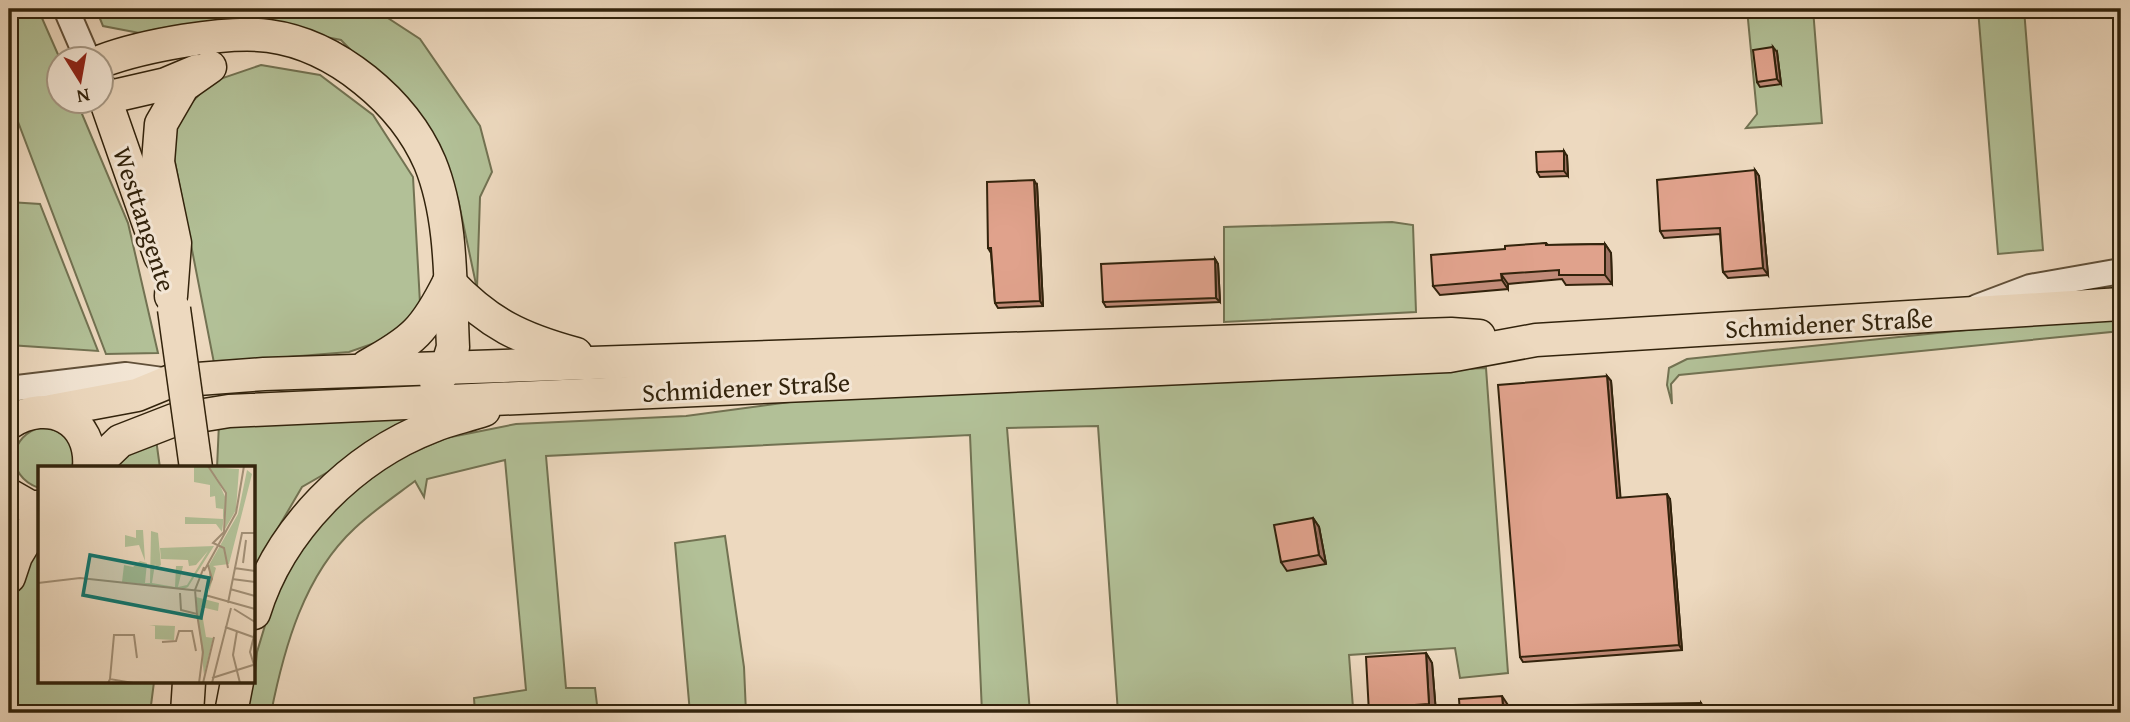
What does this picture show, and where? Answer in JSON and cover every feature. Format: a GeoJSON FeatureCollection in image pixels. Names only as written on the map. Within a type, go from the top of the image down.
{"type":"FeatureCollection","features":[{"type":"Feature","properties":{"kind":"main road"},"geometry":{"type":"LineString","coordinates":[[116,57],[151,48],[244,35],[270,36],[300,44],[334,61],[372,85],[409,122],[430,164],[443,213],[453,347],[447,368],[419,402]]}},
{"type":"Feature","properties":{"kind":"main road"},"geometry":{"type":"LineString","coordinates":[[116,92],[166,84],[231,58],[256,54],[290,54],[334,61]]}},
{"type":"Feature","properties":{"kind":"main road"},"geometry":{"type":"LineString","coordinates":[[196,466],[172,302],[175,243],[158,162],[161,124],[183,86],[210,66]]}},
{"type":"Feature","properties":{"kind":"main road","name":"Westtangente"},"geometry":{"type":"LineString","coordinates":[[111,116],[159,252],[172,302]]}},
{"type":"Feature","properties":{"kind":"main road"},"geometry":{"type":"LineString","coordinates":[[362,369],[414,338],[433,314],[449,282]]}},
{"type":"Feature","properties":{"kind":"main road","name":"Schmidener Straße"},"geometry":{"type":"LineString","coordinates":[[449,282],[474,308],[504,329],[539,344],[607,362]]}},
{"type":"Feature","properties":{"kind":"main road","name":"Schmidener Straße"},"geometry":{"type":"LineString","coordinates":[[9,423],[21,415],[137,395],[171,381],[362,369],[607,362],[1073,361],[1449,356],[1536,341],[2121,304]]}},
{"type":"Feature","properties":{"kind":"main road","name":"Schmidener Straße"},"geometry":{"type":"LineString","coordinates":[[92,466],[120,441],[174,420],[269,408],[531,396],[1073,361]]}},
{"type":"Feature","properties":{"kind":"main road"},"geometry":{"type":"LineString","coordinates":[[256,609],[285,548],[316,506],[346,477],[387,450],[432,426],[531,396]]}},
{"type":"Feature","properties":{"kind":"main road"},"geometry":{"type":"LineString","coordinates":[[51,411],[78,427],[86,440],[90,466]]}},
{"type":"Feature","properties":{"kind":"main road"},"geometry":{"type":"LineString","coordinates":[[9,495],[30,507],[38,507]]}},
{"type":"Feature","properties":{"kind":"main road"},"geometry":{"type":"LineString","coordinates":[[9,576],[16,556],[38,519]]}},
{"type":"Feature","properties":{"kind":"main road"},"geometry":{"type":"LineString","coordinates":[[231,713],[237,684]]}},
{"type":"Feature","properties":{"kind":"street"},"geometry":{"type":"LineString","coordinates":[[66,9],[82,46]]}},
{"type":"Feature","properties":{"kind":"street"},"geometry":{"type":"LineString","coordinates":[[1954,316],[2030,286],[2121,271]]}},
{"type":"Feature","properties":{"kind":"street","name":"Schmidener Straße"},"geometry":{"type":"LineString","coordinates":[[9,388],[126,375],[171,381]]}},
{"type":"Feature","properties":{"kind":"green space"},"geometry":{"type":"Polygon","coordinates":[[[9,9],[38,9],[54,46],[46,46],[46,116],[83,116],[128,223],[158,353],[106,354],[9,98],[9,9]]]}},
{"type":"Feature","properties":{"kind":"green space"},"geometry":{"type":"Polygon","coordinates":[[[96,9],[374,9],[420,39],[480,126],[492,172],[480,197],[477,289],[458,199],[429,131],[341,40],[238,20],[155,36],[103,26],[96,9]]]}},
{"type":"Feature","properties":{"kind":"green space"},"geometry":{"type":"Polygon","coordinates":[[[1747,9],[1813,9],[1822,123],[1746,128],[1757,114],[1747,9]]]}},
{"type":"Feature","properties":{"kind":"green space"},"geometry":{"type":"Polygon","coordinates":[[[1978,9],[2024,9],[2043,250],[1998,254],[1978,9]]]}},
{"type":"Feature","properties":{"kind":"green space"},"geometry":{"type":"Polygon","coordinates":[[[261,65],[320,75],[373,115],[413,177],[420,303],[395,336],[349,352],[214,363],[173,152],[179,116],[211,82],[261,65]]]}},
{"type":"Feature","properties":{"kind":"green space"},"geometry":{"type":"Polygon","coordinates":[[[9,202],[40,204],[98,351],[9,345],[9,202]]]}},
{"type":"Feature","properties":{"kind":"green space"},"geometry":{"type":"Polygon","coordinates":[[[1392,222],[1413,225],[1416,312],[1224,322],[1224,227],[1392,222]]]}},
{"type":"Feature","properties":{"kind":"green space"},"geometry":{"type":"Polygon","coordinates":[[[2121,314],[2121,331],[1679,375],[1671,384],[1672,404],[1667,385],[1669,368],[1687,359],[2121,314]]]}},
{"type":"Feature","properties":{"kind":"green space"},"geometry":{"type":"Polygon","coordinates":[[[1486,368],[1508,673],[1460,678],[1455,648],[1349,655],[1353,708],[1247,713],[1118,713],[1098,426],[1007,428],[1030,713],[982,713],[970,435],[546,456],[566,688],[595,688],[598,713],[475,713],[474,698],[526,690],[505,460],[427,479],[424,497],[415,481],[369,516],[337,547],[309,590],[299,614],[282,663],[271,713],[245,713],[251,684],[256,684],[257,652],[276,589],[310,538],[340,502],[395,460],[446,438],[516,424],[686,416],[827,397],[1486,368]]]}},
{"type":"Feature","properties":{"kind":"green space"},"geometry":{"type":"Polygon","coordinates":[[[429,414],[302,487],[256,566],[256,466],[217,466],[219,423],[429,414]]]}},
{"type":"Feature","properties":{"kind":"green space"},"geometry":{"type":"Polygon","coordinates":[[[43,427],[58,432],[68,440],[73,453],[72,466],[38,466],[38,487],[20,474],[16,465],[17,446],[31,431],[43,427]]]}},
{"type":"Feature","properties":{"kind":"green space"},"geometry":{"type":"Polygon","coordinates":[[[156,439],[160,466],[111,466],[156,439]]]}},
{"type":"Feature","properties":{"kind":"green space"},"geometry":{"type":"Polygon","coordinates":[[[725,536],[744,667],[746,713],[690,713],[675,543],[725,536]]]}},
{"type":"Feature","properties":{"kind":"green space"},"geometry":{"type":"Polygon","coordinates":[[[38,543],[38,684],[154,684],[150,713],[9,713],[12,623],[15,601],[29,559],[38,543]]]}},
{"type":"Feature","properties":{"kind":"building"},"geometry":{"type":"Polygon","coordinates":[[[1773,47],[1777,79],[1757,82],[1753,50],[1773,47]]]}},
{"type":"Feature","properties":{"kind":"building"},"geometry":{"type":"Polygon","coordinates":[[[1564,151],[1564,171],[1537,172],[1536,152],[1564,151]]]}},
{"type":"Feature","properties":{"kind":"building"},"geometry":{"type":"Polygon","coordinates":[[[1755,170],[1763,268],[1723,272],[1720,228],[1660,231],[1657,180],[1755,170]]]}},
{"type":"Feature","properties":{"kind":"building"},"geometry":{"type":"Polygon","coordinates":[[[1034,180],[1040,301],[995,303],[991,248],[988,248],[987,182],[1034,180]]]}},
{"type":"Feature","properties":{"kind":"building"},"geometry":{"type":"Polygon","coordinates":[[[1546,243],[1605,244],[1605,275],[1559,275],[1559,270],[1501,274],[1502,280],[1433,286],[1431,255],[1546,243]]]}},
{"type":"Feature","properties":{"kind":"building"},"geometry":{"type":"Polygon","coordinates":[[[1215,259],[1216,298],[1103,302],[1101,264],[1215,259]]]}},
{"type":"Feature","properties":{"kind":"building"},"geometry":{"type":"Polygon","coordinates":[[[1607,376],[1617,498],[1667,494],[1679,645],[1520,657],[1498,385],[1607,376]]]}},
{"type":"Feature","properties":{"kind":"building"},"geometry":{"type":"Polygon","coordinates":[[[1313,518],[1319,555],[1281,562],[1274,525],[1313,518]]]}},
{"type":"Feature","properties":{"kind":"building"},"geometry":{"type":"Polygon","coordinates":[[[1426,653],[1429,704],[1401,706],[1401,713],[1369,713],[1366,657],[1426,653]]]}},
{"type":"Feature","properties":{"kind":"building"},"geometry":{"type":"Polygon","coordinates":[[[1502,696],[1503,706],[1701,703],[1701,713],[1460,713],[1459,699],[1502,696]]]}}]}
